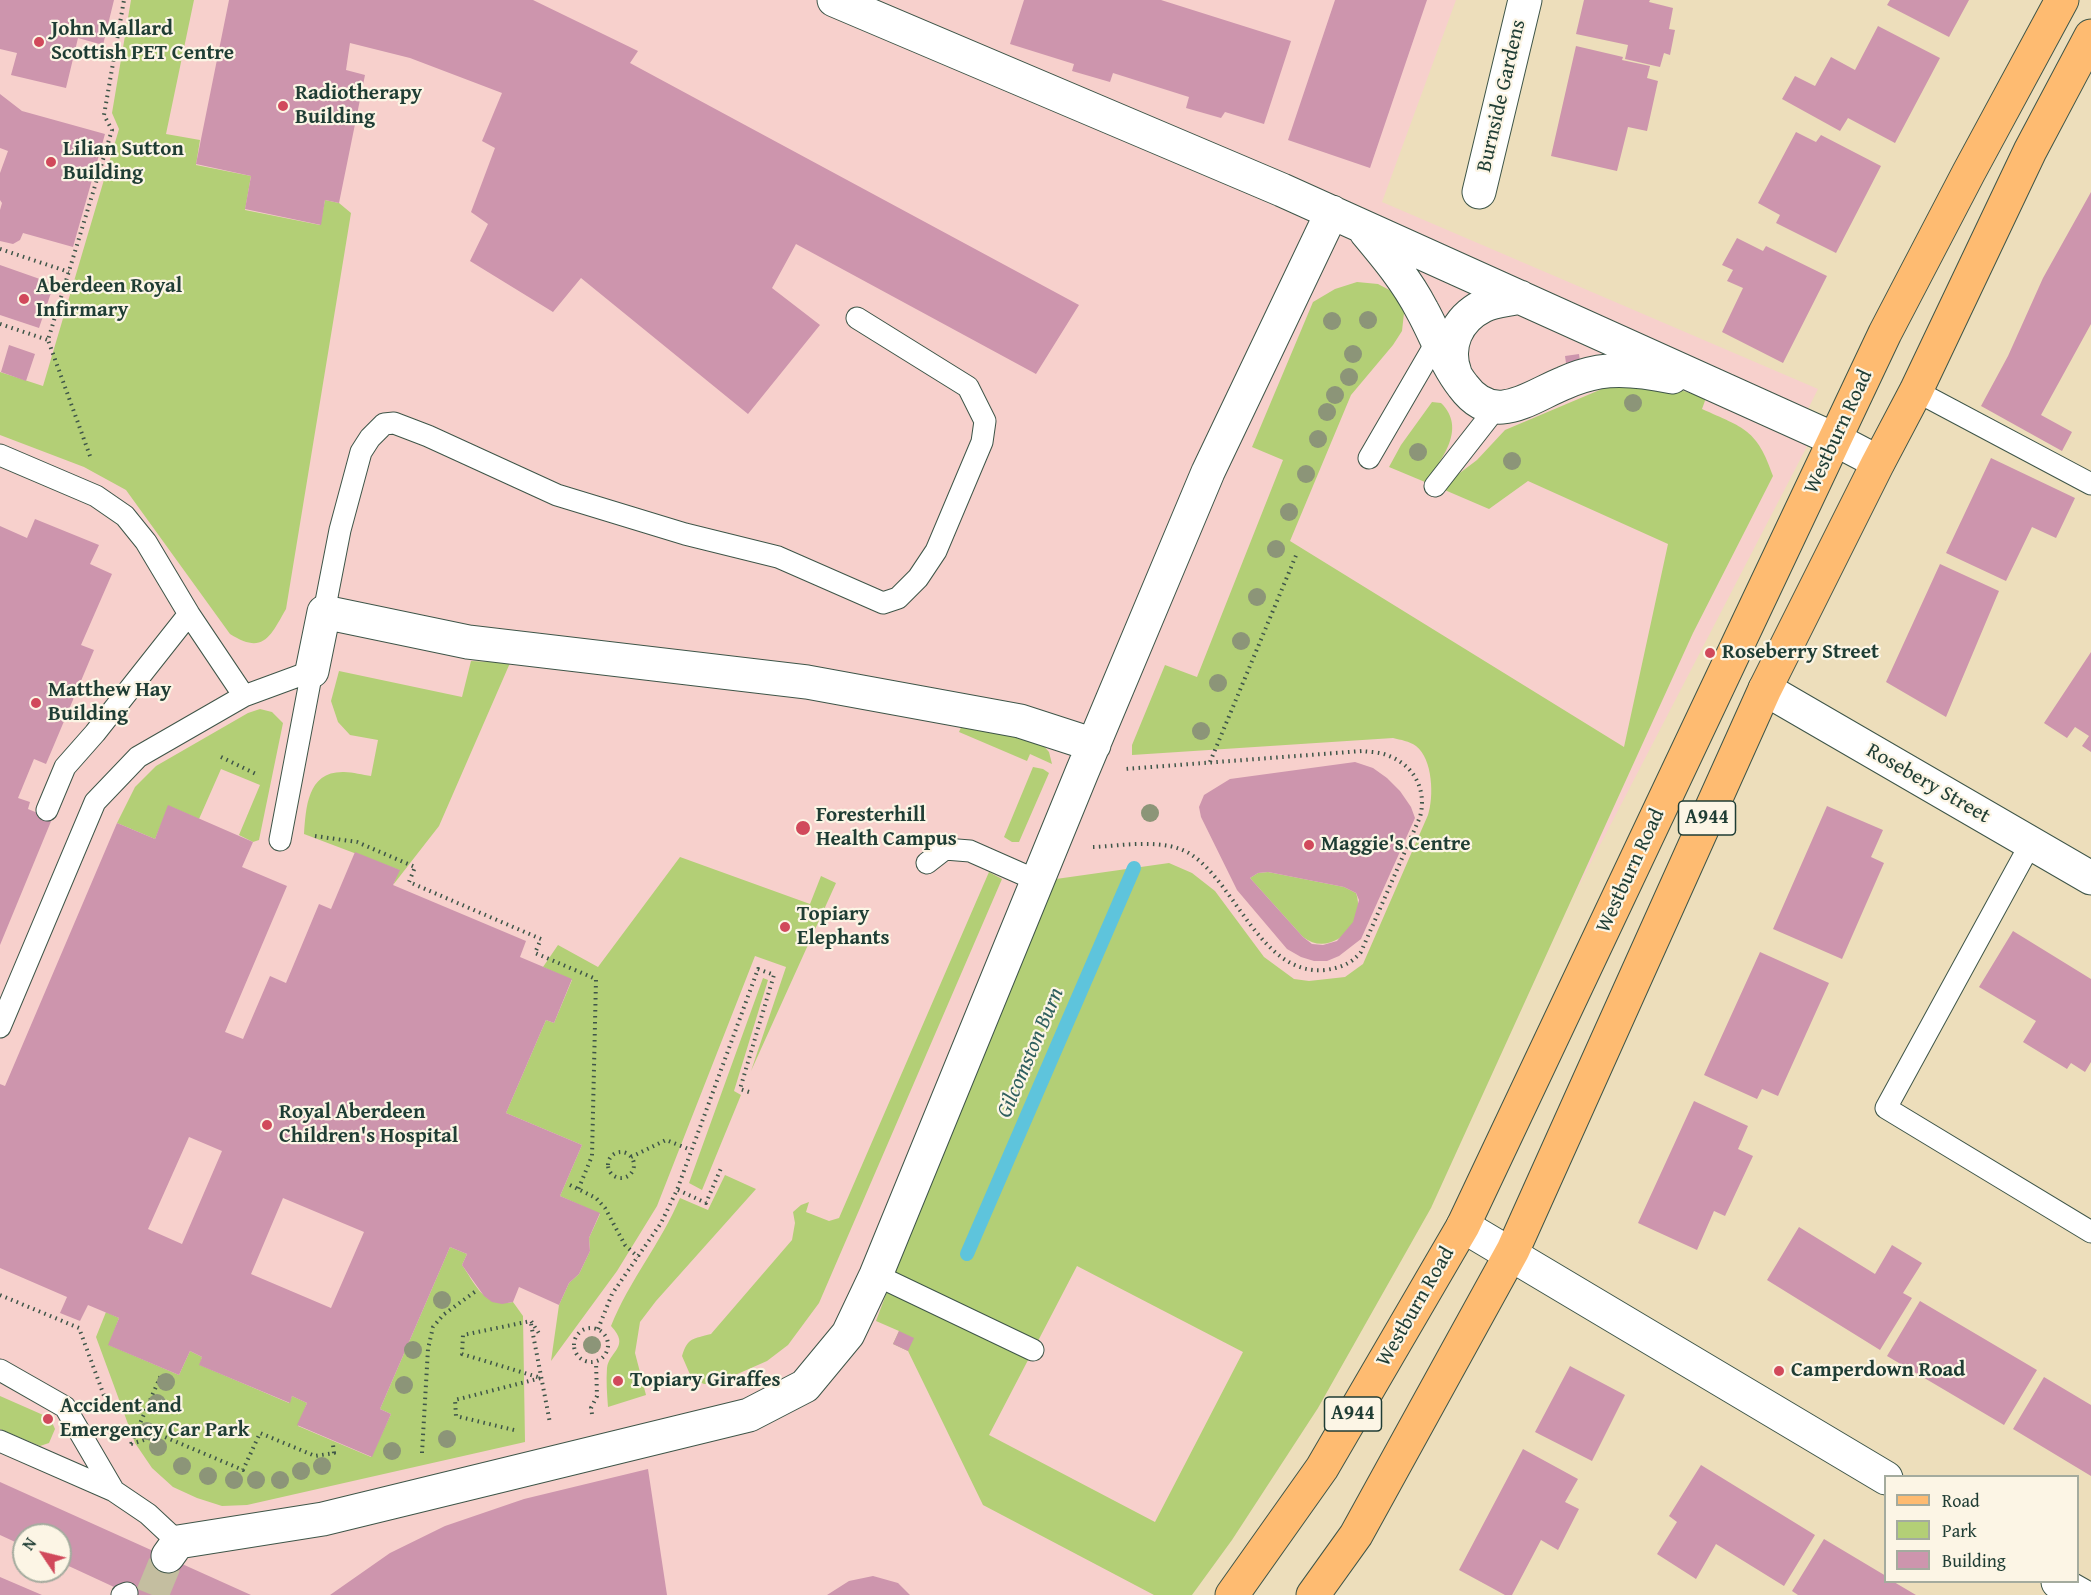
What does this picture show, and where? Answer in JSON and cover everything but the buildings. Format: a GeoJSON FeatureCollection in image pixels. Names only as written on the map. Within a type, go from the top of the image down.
{"type":"FeatureCollection","features":[{"type":"Feature","properties":{"kind":"main road","name":"Westburn Road"},"geometry":{"type":"LineString","coordinates":[[1232,1595],[1322,1468],[1463,1226],[1896,313],[2062,0]]}},
{"type":"Feature","properties":{"kind":"main road","name":"A944"},"geometry":{"type":"LineString","coordinates":[[1313,1595],[1356,1535],[1511,1255],[1765,689],[1878,462],[1916,391],[2030,151],[2091,36]]}},
{"type":"Feature","properties":{"kind":"street"},"geometry":{"type":"LineString","coordinates":[[834,0],[1332,212],[1836,440],[1878,462]]}},
{"type":"Feature","properties":{"kind":"street","name":"Burnside Gardens"},"geometry":{"type":"LineString","coordinates":[[1479,192],[1525,0]]}},
{"type":"Feature","properties":{"kind":"street"},"geometry":{"type":"LineString","coordinates":[[173,1549],[323,1519],[749,1415],[805,1386],[848,1334],[876,1275],[1208,472],[1332,212]]}},
{"type":"Feature","properties":{"kind":"street"},"geometry":{"type":"LineString","coordinates":[[1361,226],[1394,265],[1410,289],[1444,358],[1464,388],[1477,401],[1496,408],[1514,406],[1565,382],[1600,372],[1646,372],[1718,387]]}},
{"type":"Feature","properties":{"kind":"street"},"geometry":{"type":"LineString","coordinates":[[1457,377],[1450,360],[1451,344],[1457,329],[1469,314],[1485,304],[1520,297]]}},
{"type":"Feature","properties":{"kind":"street"},"geometry":{"type":"LineString","coordinates":[[312,671],[324,612],[468,642],[807,682],[1020,721],[1088,759]]}},
{"type":"Feature","properties":{"kind":"street","name":"Rosebery Street"},"geometry":{"type":"LineString","coordinates":[[1765,689],[2091,878]]}},
{"type":"Feature","properties":{"kind":"street"},"geometry":{"type":"LineString","coordinates":[[1463,1226],[1884,1477]]}},
{"type":"Feature","properties":{"kind":"street"},"geometry":{"type":"LineString","coordinates":[[2061,1583],[2081,1595]]}},
{"type":"Feature","properties":{"kind":"lane"},"geometry":{"type":"LineString","coordinates":[[324,612],[340,530],[361,452],[370,438],[384,424],[394,423],[428,436],[557,495],[685,534],[778,557],[883,603],[898,598],[918,578],[936,551],[982,441],[985,421],[968,387],[857,318]]}},
{"type":"Feature","properties":{"kind":"lane"},"geometry":{"type":"LineString","coordinates":[[1370,458],[1437,341]]}},
{"type":"Feature","properties":{"kind":"lane"},"geometry":{"type":"LineString","coordinates":[[1916,391],[2091,484]]}},
{"type":"Feature","properties":{"kind":"lane"},"geometry":{"type":"LineString","coordinates":[[1435,486],[1496,408]]}},
{"type":"Feature","properties":{"kind":"lane"},"geometry":{"type":"LineString","coordinates":[[0,455],[96,496],[125,516],[146,542],[189,614],[244,696]]}},
{"type":"Feature","properties":{"kind":"lane"},"geometry":{"type":"LineString","coordinates":[[47,810],[65,767],[95,733],[189,614]]}},
{"type":"Feature","properties":{"kind":"lane"},"geometry":{"type":"LineString","coordinates":[[0,1027],[95,802],[138,757],[244,696],[312,671]]}},
{"type":"Feature","properties":{"kind":"lane"},"geometry":{"type":"LineString","coordinates":[[280,840],[312,671]]}},
{"type":"Feature","properties":{"kind":"lane"},"geometry":{"type":"LineString","coordinates":[[2031,843],[1886,1108],[2091,1232]]}},
{"type":"Feature","properties":{"kind":"lane"},"geometry":{"type":"LineString","coordinates":[[927,863],[945,849],[970,851],[1038,880]]}},
{"type":"Feature","properties":{"kind":"lane"},"geometry":{"type":"LineString","coordinates":[[876,1275],[1033,1350]]}},
{"type":"Feature","properties":{"kind":"lane"},"geometry":{"type":"LineString","coordinates":[[0,1370],[65,1407],[114,1491]]}},
{"type":"Feature","properties":{"kind":"lane"},"geometry":{"type":"LineString","coordinates":[[0,1441],[114,1491],[148,1514],[173,1549]]}},
{"type":"Feature","properties":{"kind":"path"},"geometry":{"type":"LineString","coordinates":[[82,432],[48,340],[112,130],[104,115],[124,0]]}},
{"type":"Feature","properties":{"kind":"path"},"geometry":{"type":"LineString","coordinates":[[0,249],[69,272]]}},
{"type":"Feature","properties":{"kind":"path"},"geometry":{"type":"LineString","coordinates":[[0,324],[48,340]]}},
{"type":"Feature","properties":{"kind":"path"},"geometry":{"type":"LineString","coordinates":[[1210,762],[1297,554]]}},
{"type":"Feature","properties":{"kind":"path"},"geometry":{"type":"LineString","coordinates":[[1052,848],[1166,845],[1190,854],[1209,869],[1264,940],[1281,958],[1299,967],[1317,970],[1337,968],[1352,962],[1361,952],[1423,807],[1421,788],[1408,768],[1389,756],[1362,751],[1210,762],[1088,759]]}},
{"type":"Feature","properties":{"kind":"path"},"geometry":{"type":"LineString","coordinates":[[221,757],[307,799],[304,834],[357,842],[415,867],[409,882],[541,939],[535,953],[596,980],[592,1156],[578,1190]]}},
{"type":"Feature","properties":{"kind":"path"},"geometry":{"type":"LineString","coordinates":[[597,1329],[612,1294],[661,1223],[677,1190],[758,969],[774,975],[740,1089],[752,1093]]}},
{"type":"Feature","properties":{"kind":"path"},"geometry":{"type":"LineString","coordinates":[[631,1157],[666,1140],[691,1150]]}},
{"type":"Feature","properties":{"kind":"path"},"geometry":{"type":"LineString","coordinates":[[623,1152],[631,1157],[634,1166],[628,1176],[618,1178],[610,1173],[608,1164],[613,1153],[623,1152]]}},
{"type":"Feature","properties":{"kind":"path"},"geometry":{"type":"LineString","coordinates":[[677,1190],[706,1203],[722,1166]]}},
{"type":"Feature","properties":{"kind":"path"},"geometry":{"type":"LineString","coordinates":[[570,1185],[596,1198],[605,1208],[625,1245],[638,1257]]}},
{"type":"Feature","properties":{"kind":"path"},"geometry":{"type":"LineString","coordinates":[[422,1457],[428,1349],[433,1327],[444,1315],[476,1292]]}},
{"type":"Feature","properties":{"kind":"path"},"geometry":{"type":"LineString","coordinates":[[0,1295],[79,1328],[110,1414]]}},
{"type":"Feature","properties":{"kind":"path"},"geometry":{"type":"LineString","coordinates":[[531,1321],[540,1335]]}},
{"type":"Feature","properties":{"kind":"path"},"geometry":{"type":"LineString","coordinates":[[531,1321],[462,1335],[462,1354],[542,1378]]}},
{"type":"Feature","properties":{"kind":"path"},"geometry":{"type":"LineString","coordinates":[[531,1321],[550,1424]]}},
{"type":"Feature","properties":{"kind":"path"},"geometry":{"type":"LineString","coordinates":[[587,1329],[597,1329],[605,1336],[609,1346],[605,1356],[596,1362],[585,1361],[577,1355],[574,1344],[578,1334],[587,1329]]}},
{"type":"Feature","properties":{"kind":"path"},"geometry":{"type":"LineString","coordinates":[[592,1416],[591,1408],[597,1396],[596,1362]]}},
{"type":"Feature","properties":{"kind":"path"},"geometry":{"type":"LineString","coordinates":[[129,1450],[162,1373]]}},
{"type":"Feature","properties":{"kind":"path"},"geometry":{"type":"LineString","coordinates":[[522,1433],[456,1416],[455,1400],[542,1378]]}},
{"type":"Feature","properties":{"kind":"path"},"geometry":{"type":"LineString","coordinates":[[131,1444],[160,1435],[243,1470],[260,1433],[315,1456],[334,1453],[333,1445]]}},
{"type":"Feature","properties":{"kind":"shaded area","name":"Foresterhill Health Campus"},"geometry":{"type":"Polygon","coordinates":[[[0,0],[1456,0],[1382,202],[1818,389],[1801,423],[1815,431],[1572,899],[1431,1208],[1318,1408],[1232,1540],[1192,1595],[0,1595],[0,0]]]}},
{"type":"Feature","properties":{"kind":"green space"},"geometry":{"type":"Polygon","coordinates":[[[131,0],[194,0],[166,134],[200,140],[196,165],[251,176],[245,210],[320,225],[325,200],[339,203],[351,213],[286,609],[270,635],[258,643],[250,643],[230,634],[126,490],[84,467],[0,435],[0,372],[43,386],[119,129],[112,113],[131,0]]]}},
{"type":"Feature","properties":{"kind":"green space"},"geometry":{"type":"Polygon","coordinates":[[[1357,282],[1378,284],[1397,294],[1404,313],[1402,331],[1351,395],[1290,541],[1624,747],[1668,544],[1528,481],[1489,509],[1440,488],[1477,460],[1505,430],[1609,386],[1674,388],[1706,398],[1702,409],[1739,426],[1755,439],[1773,476],[1693,633],[1431,1208],[1318,1408],[1232,1540],[1192,1595],[1154,1595],[983,1505],[908,1351],[893,1344],[899,1331],[876,1321],[909,1233],[1056,879],[1169,863],[1192,873],[1215,891],[1264,957],[1294,979],[1309,981],[1345,977],[1363,964],[1430,807],[1429,769],[1422,752],[1416,746],[1393,738],[1132,755],[1132,745],[1165,665],[1197,677],[1283,460],[1252,447],[1313,302],[1335,289],[1357,282]],[[1077,1266],[989,1435],[1155,1522],[1243,1352],[1077,1266]]]}},
{"type":"Feature","properties":{"kind":"green space"},"geometry":{"type":"Polygon","coordinates":[[[1432,402],[1441,403],[1448,413],[1452,423],[1452,433],[1444,454],[1425,482],[1389,467],[1401,445],[1432,402]]]}},
{"type":"Feature","properties":{"kind":"green space"},"geometry":{"type":"Polygon","coordinates":[[[471,661],[510,663],[439,826],[393,885],[399,870],[304,834],[311,793],[322,778],[332,773],[344,772],[371,776],[378,740],[350,735],[338,722],[331,701],[339,671],[462,697],[471,661]]]}},
{"type":"Feature","properties":{"kind":"green space"},"geometry":{"type":"Polygon","coordinates":[[[260,709],[272,712],[283,723],[259,840],[253,842],[239,835],[260,785],[221,769],[199,819],[169,806],[155,839],[117,823],[135,787],[156,766],[248,713],[260,709]]]}},
{"type":"Feature","properties":{"kind":"green space"},"geometry":{"type":"Polygon","coordinates":[[[963,723],[1042,744],[1049,752],[1052,764],[1030,754],[1027,761],[959,732],[963,723]]]}},
{"type":"Feature","properties":{"kind":"green space"},"geometry":{"type":"Polygon","coordinates":[[[1033,767],[1049,773],[1019,842],[1012,842],[1004,837],[1033,767]]]}},
{"type":"Feature","properties":{"kind":"green space"},"geometry":{"type":"Polygon","coordinates":[[[680,857],[810,904],[821,876],[836,883],[751,1071],[786,967],[755,956],[657,1206],[617,1271],[551,1361],[559,1305],[569,1283],[579,1274],[590,1251],[589,1238],[600,1214],[560,1196],[582,1145],[506,1113],[546,1020],[554,1023],[572,980],[543,967],[558,945],[598,967],[680,857]]]}},
{"type":"Feature","properties":{"kind":"green space"},"geometry":{"type":"Polygon","coordinates":[[[989,872],[1002,879],[819,1303],[788,1345],[767,1361],[717,1383],[704,1384],[692,1379],[682,1356],[687,1345],[695,1338],[711,1334],[792,1240],[795,1223],[793,1212],[809,1202],[806,1212],[829,1221],[839,1218],[989,872]]]}},
{"type":"Feature","properties":{"kind":"green space"},"geometry":{"type":"Polygon","coordinates":[[[1268,872],[1344,887],[1356,893],[1358,904],[1351,926],[1344,935],[1325,944],[1314,943],[1303,937],[1250,878],[1258,873],[1268,872]]]}},
{"type":"Feature","properties":{"kind":"green space"},"geometry":{"type":"Polygon","coordinates":[[[763,978],[768,980],[734,1091],[741,1095],[702,1190],[689,1183],[763,978]]]}},
{"type":"Feature","properties":{"kind":"green space"},"geometry":{"type":"Polygon","coordinates":[[[725,1175],[756,1189],[640,1322],[635,1353],[646,1395],[608,1407],[607,1368],[619,1344],[617,1333],[611,1326],[618,1309],[664,1231],[680,1198],[708,1210],[725,1175]]]}},
{"type":"Feature","properties":{"kind":"green space"},"geometry":{"type":"Polygon","coordinates":[[[450,1247],[467,1254],[462,1265],[482,1293],[495,1302],[513,1302],[523,1316],[525,1442],[247,1505],[222,1506],[197,1498],[173,1487],[152,1468],[135,1443],[96,1337],[106,1312],[119,1318],[109,1345],[179,1375],[190,1351],[202,1357],[200,1365],[289,1403],[292,1396],[307,1403],[298,1426],[371,1457],[391,1414],[380,1409],[450,1247]]]}},
{"type":"Feature","properties":{"kind":"green space"},"geometry":{"type":"Polygon","coordinates":[[[0,1396],[50,1418],[55,1429],[49,1443],[40,1446],[0,1429],[0,1396]]]}},
{"type":"Feature","properties":{"kind":"waterway","name":"Gilcomston Burn"},"geometry":{"type":"LineString","coordinates":[[967,1254],[1134,868]]}},
{"type":"Feature","properties":{"kind":"tunnel"},"geometry":{"type":"LineString","coordinates":[[152,1595],[168,1556]]}},
{"type":"Feature","properties":{"kind":"place","name":"John Mallard Scottish PET Centre"},"geometry":{"type":"Point","coordinates":[39,42]}},
{"type":"Feature","properties":{"kind":"place","name":"Radiotherapy Building"},"geometry":{"type":"Point","coordinates":[283,106]}},
{"type":"Feature","properties":{"kind":"place","name":"Lilian Sutton Building"},"geometry":{"type":"Point","coordinates":[51,162]}},
{"type":"Feature","properties":{"kind":"place","name":"Aberdeen Royal Infirmary"},"geometry":{"type":"Point","coordinates":[24,299]}},
{"type":"Feature","properties":{"kind":"place","name":"Roseberry Street"},"geometry":{"type":"Point","coordinates":[1710,653]}},
{"type":"Feature","properties":{"kind":"place","name":"Matthew Hay Building"},"geometry":{"type":"Point","coordinates":[36,703]}},
{"type":"Feature","properties":{"kind":"place","name":"Foresterhill Health Campus"},"geometry":{"type":"Point","coordinates":[803,828]}},
{"type":"Feature","properties":{"kind":"place","name":"Maggie's Centre"},"geometry":{"type":"Point","coordinates":[1309,845]}},
{"type":"Feature","properties":{"kind":"place","name":"Topiary Elephants"},"geometry":{"type":"Point","coordinates":[785,927]}},
{"type":"Feature","properties":{"kind":"place","name":"Royal Aberdeen Children's Hospital"},"geometry":{"type":"Point","coordinates":[267,1125]}},
{"type":"Feature","properties":{"kind":"place","name":"Camperdown Road"},"geometry":{"type":"Point","coordinates":[1779,1371]}},
{"type":"Feature","properties":{"kind":"place","name":"Topiary Giraffes"},"geometry":{"type":"Point","coordinates":[618,1381]}},
{"type":"Feature","properties":{"kind":"place","name":"Accident and Emergency Car Park"},"geometry":{"type":"Point","coordinates":[48,1419]}}]}
